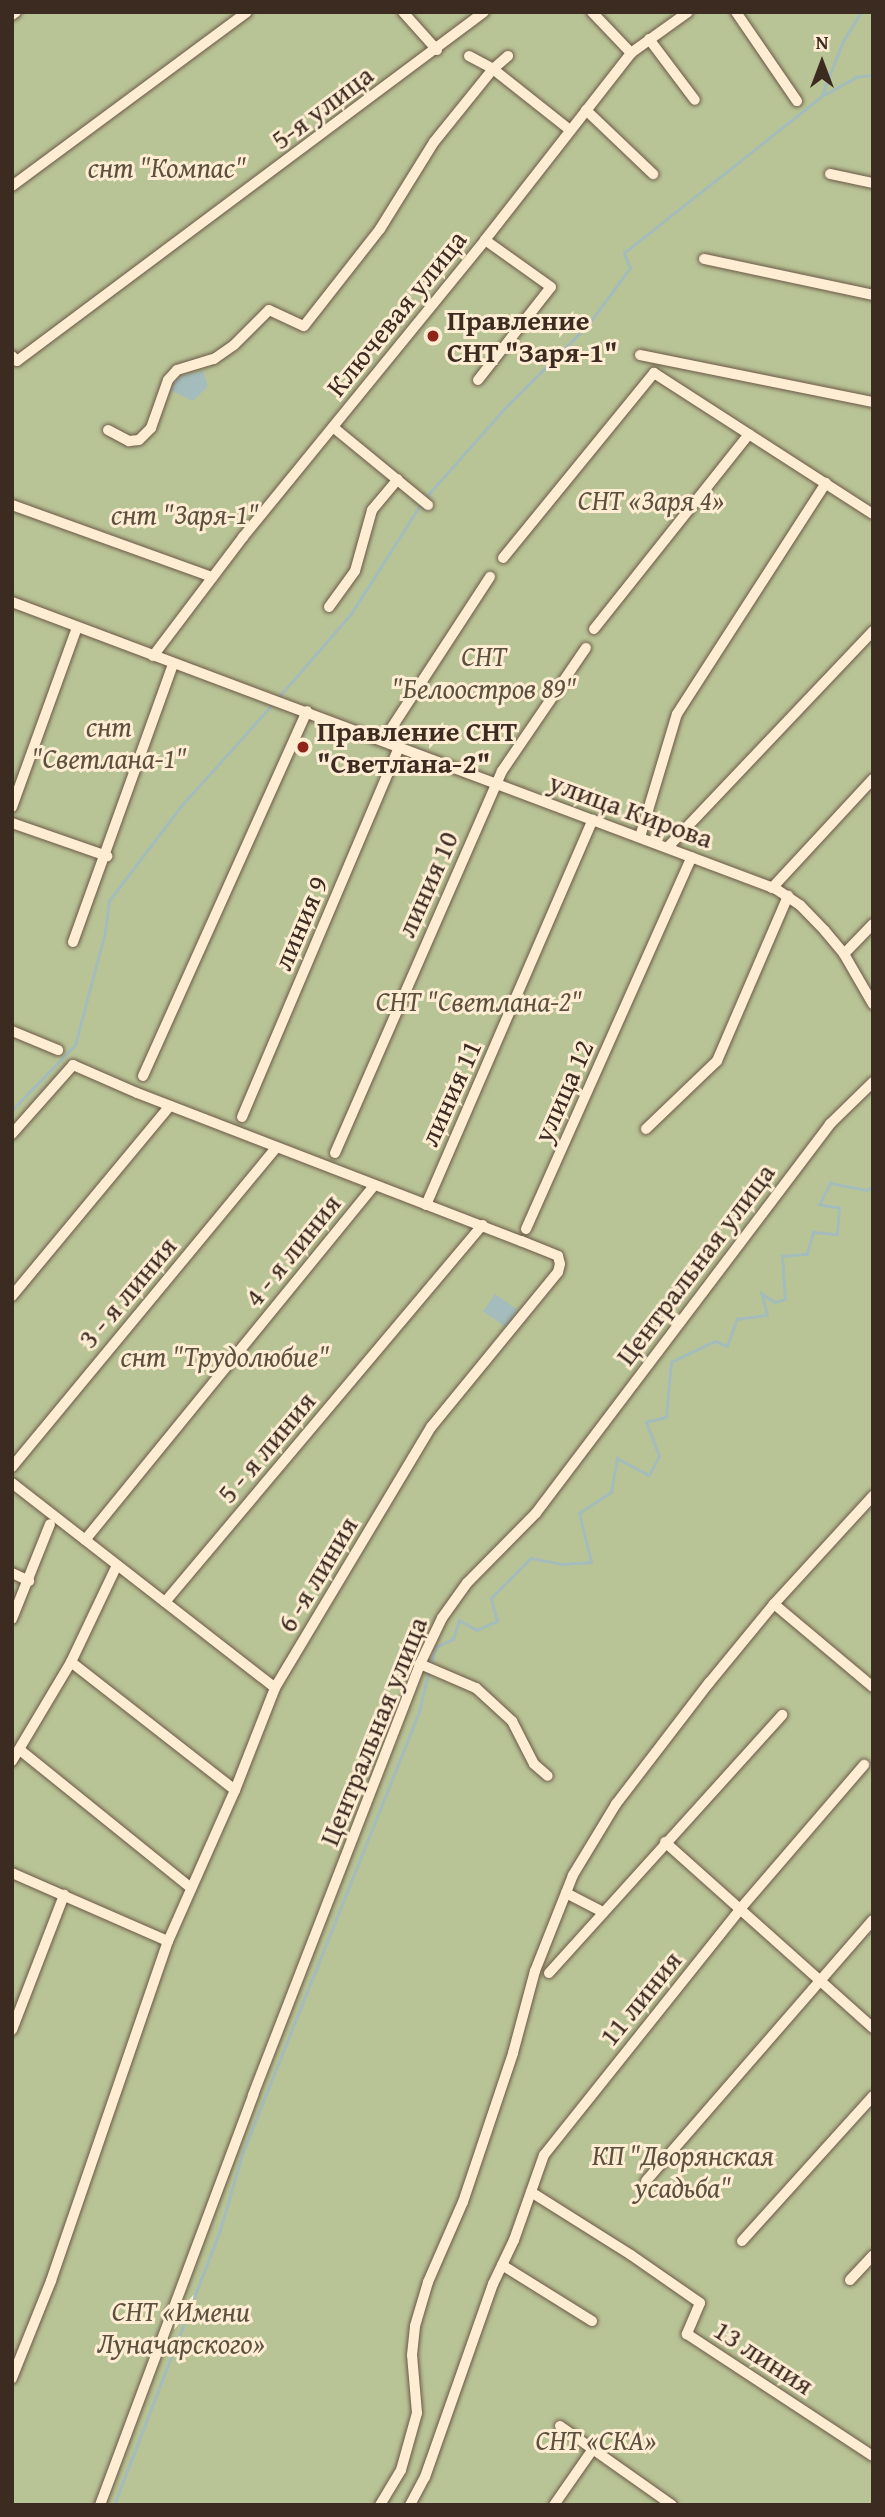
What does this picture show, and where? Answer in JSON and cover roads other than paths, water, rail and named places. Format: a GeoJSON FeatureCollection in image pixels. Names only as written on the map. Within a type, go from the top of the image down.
{"type":"FeatureCollection","features":[{"type":"Feature","properties":{"kind":"street"},"geometry":{"type":"LineString","coordinates":[[12,186],[247,12]]}},
{"type":"Feature","properties":{"kind":"street"},"geometry":{"type":"LineString","coordinates":[[403,12],[437,50]]}},
{"type":"Feature","properties":{"kind":"street","name":"5-я улица"},"geometry":{"type":"LineString","coordinates":[[15,359],[437,50],[484,12]]}},
{"type":"Feature","properties":{"kind":"street"},"geometry":{"type":"LineString","coordinates":[[592,12],[631,53]]}},
{"type":"Feature","properties":{"kind":"street","name":"Ключевая улица"},"geometry":{"type":"LineString","coordinates":[[153,656],[212,577],[485,240],[631,53],[688,12]]}},
{"type":"Feature","properties":{"kind":"street"},"geometry":{"type":"LineString","coordinates":[[736,12],[797,101]]}},
{"type":"Feature","properties":{"kind":"street"},"geometry":{"type":"LineString","coordinates":[[649,38],[695,100]]}},
{"type":"Feature","properties":{"kind":"street"},"geometry":{"type":"LineString","coordinates":[[469,56],[493,69],[570,130]]}},
{"type":"Feature","properties":{"kind":"street"},"geometry":{"type":"LineString","coordinates":[[108,430],[129,441],[139,440],[151,428],[168,380],[177,370],[214,359],[234,345],[269,310],[304,326],[380,229],[434,142],[493,69],[508,57]]}},
{"type":"Feature","properties":{"kind":"street"},"geometry":{"type":"LineString","coordinates":[[586,110],[653,174]]}},
{"type":"Feature","properties":{"kind":"street"},"geometry":{"type":"LineString","coordinates":[[830,174],[873,183]]}},
{"type":"Feature","properties":{"kind":"street"},"geometry":{"type":"LineString","coordinates":[[478,380],[551,288],[485,240]]}},
{"type":"Feature","properties":{"kind":"street"},"geometry":{"type":"LineString","coordinates":[[704,258],[873,295]]}},
{"type":"Feature","properties":{"kind":"street"},"geometry":{"type":"LineString","coordinates":[[640,355],[873,402]]}},
{"type":"Feature","properties":{"kind":"street"},"geometry":{"type":"LineString","coordinates":[[503,558],[654,373],[873,514]]}},
{"type":"Feature","properties":{"kind":"street"},"geometry":{"type":"LineString","coordinates":[[333,427],[424,501]]}},
{"type":"Feature","properties":{"kind":"street"},"geometry":{"type":"LineString","coordinates":[[594,629],[749,434]]}},
{"type":"Feature","properties":{"kind":"street"},"geometry":{"type":"LineString","coordinates":[[329,607],[355,571],[372,510],[398,479]]}},
{"type":"Feature","properties":{"kind":"street"},"geometry":{"type":"LineString","coordinates":[[640,837],[677,714],[826,483]]}},
{"type":"Feature","properties":{"kind":"street"},"geometry":{"type":"LineString","coordinates":[[12,505],[212,577]]}},
{"type":"Feature","properties":{"kind":"street"},"geometry":{"type":"LineString","coordinates":[[383,741],[490,577]]}},
{"type":"Feature","properties":{"kind":"street","name":"улица Кирова"},"geometry":{"type":"LineString","coordinates":[[12,602],[173,664],[284,702],[772,888],[800,905],[844,954],[873,1004]]}},
{"type":"Feature","properties":{"kind":"street"},"geometry":{"type":"LineString","coordinates":[[12,807],[77,627]]}},
{"type":"Feature","properties":{"kind":"street"},"geometry":{"type":"LineString","coordinates":[[668,847],[873,631]]}},
{"type":"Feature","properties":{"kind":"street","name":"линия 10"},"geometry":{"type":"LineString","coordinates":[[335,1153],[496,784],[586,648]]}},
{"type":"Feature","properties":{"kind":"street"},"geometry":{"type":"LineString","coordinates":[[73,942],[173,664]]}},
{"type":"Feature","properties":{"kind":"street"},"geometry":{"type":"LineString","coordinates":[[143,1076],[307,711]]}},
{"type":"Feature","properties":{"kind":"street","name":"линия 9"},"geometry":{"type":"LineString","coordinates":[[242,1117],[399,748]]}},
{"type":"Feature","properties":{"kind":"street"},"geometry":{"type":"LineString","coordinates":[[772,888],[873,779]]}},
{"type":"Feature","properties":{"kind":"street","name":"линия 11"},"geometry":{"type":"LineString","coordinates":[[426,1205],[593,820]]}},
{"type":"Feature","properties":{"kind":"street"},"geometry":{"type":"LineString","coordinates":[[12,823],[105,856]]}},
{"type":"Feature","properties":{"kind":"street","name":"улица 12"},"geometry":{"type":"LineString","coordinates":[[526,1229],[692,857]]}},
{"type":"Feature","properties":{"kind":"street"},"geometry":{"type":"LineString","coordinates":[[646,1129],[717,1061],[788,896]]}},
{"type":"Feature","properties":{"kind":"street"},"geometry":{"type":"LineString","coordinates":[[844,954],[873,924]]}},
{"type":"Feature","properties":{"kind":"street"},"geometry":{"type":"LineString","coordinates":[[12,1031],[58,1050]]}},
{"type":"Feature","properties":{"kind":"street"},"geometry":{"type":"LineString","coordinates":[[12,1134],[73,1065],[170,1106],[483,1225]]}},
{"type":"Feature","properties":{"kind":"street","name":"Центральная улица"},"geometry":{"type":"LineString","coordinates":[[100,2505],[253,2095],[420,1664],[442,1618],[467,1583],[536,1513],[830,1124],[873,1082]]}},
{"type":"Feature","properties":{"kind":"street"},"geometry":{"type":"LineString","coordinates":[[12,1296],[170,1106]]}},
{"type":"Feature","properties":{"kind":"street","name":"3 - я линия"},"geometry":{"type":"LineString","coordinates":[[12,1466],[277,1147]]}},
{"type":"Feature","properties":{"kind":"street","name":"4 - я линия"},"geometry":{"type":"LineString","coordinates":[[85,1540],[375,1185]]}},
{"type":"Feature","properties":{"kind":"street","name":"6 -я линия"},"geometry":{"type":"LineString","coordinates":[[12,2378],[51,2281],[168,1941],[235,1790],[275,1688],[431,1427],[558,1272],[558,1256],[483,1225]]}},
{"type":"Feature","properties":{"kind":"street","name":"5 - я линия"},"geometry":{"type":"LineString","coordinates":[[165,1602],[483,1225]]}},
{"type":"Feature","properties":{"kind":"street"},"geometry":{"type":"LineString","coordinates":[[12,1483],[52,1520],[117,1564],[275,1688]]}},
{"type":"Feature","properties":{"kind":"street"},"geometry":{"type":"LineString","coordinates":[[380,2505],[401,2470],[417,2413],[412,2355],[415,2326],[428,2282],[463,2202],[513,2053],[535,1971],[573,1875],[616,1804],[774,1604],[873,1496]]}},
{"type":"Feature","properties":{"kind":"street"},"geometry":{"type":"LineString","coordinates":[[12,1619],[52,1520]]}},
{"type":"Feature","properties":{"kind":"street"},"geometry":{"type":"LineString","coordinates":[[12,1761],[71,1662],[117,1564]]}},
{"type":"Feature","properties":{"kind":"street"},"geometry":{"type":"LineString","coordinates":[[12,1573],[29,1581]]}},
{"type":"Feature","properties":{"kind":"street"},"geometry":{"type":"LineString","coordinates":[[774,1604],[872,1685]]}},
{"type":"Feature","properties":{"kind":"street"},"geometry":{"type":"LineString","coordinates":[[71,1662],[235,1790]]}},
{"type":"Feature","properties":{"kind":"street"},"geometry":{"type":"LineString","coordinates":[[420,1664],[476,1688],[512,1721],[534,1764],[548,1776]]}},
{"type":"Feature","properties":{"kind":"street"},"geometry":{"type":"LineString","coordinates":[[549,1973],[782,1716]]}},
{"type":"Feature","properties":{"kind":"street"},"geometry":{"type":"LineString","coordinates":[[20,1750],[191,1888]]}},
{"type":"Feature","properties":{"kind":"street","name":"11 линия"},"geometry":{"type":"LineString","coordinates":[[410,2505],[425,2477],[493,2284],[544,2155],[741,1908],[864,1765]]}},
{"type":"Feature","properties":{"kind":"street"},"geometry":{"type":"LineString","coordinates":[[665,1842],[741,1908],[818,1982],[873,2028]]}},
{"type":"Feature","properties":{"kind":"street"},"geometry":{"type":"LineString","coordinates":[[12,1872],[168,1941]]}},
{"type":"Feature","properties":{"kind":"street"},"geometry":{"type":"LineString","coordinates":[[566,1893],[603,1912]]}},
{"type":"Feature","properties":{"kind":"street"},"geometry":{"type":"LineString","coordinates":[[12,2029],[64,1895]]}},
{"type":"Feature","properties":{"kind":"street"},"geometry":{"type":"LineString","coordinates":[[646,2180],[873,1920]]}},
{"type":"Feature","properties":{"kind":"street"},"geometry":{"type":"LineString","coordinates":[[742,2241],[873,2096]]}},
{"type":"Feature","properties":{"kind":"street","name":"13 линия"},"geometry":{"type":"LineString","coordinates":[[531,2192],[631,2255],[700,2303],[687,2334],[873,2456]]}},
{"type":"Feature","properties":{"kind":"street"},"geometry":{"type":"LineString","coordinates":[[850,2280],[873,2255]]}},
{"type":"Feature","properties":{"kind":"street"},"geometry":{"type":"LineString","coordinates":[[502,2265],[592,2321]]}},
{"type":"Feature","properties":{"kind":"street"},"geometry":{"type":"LineString","coordinates":[[560,2426],[672,2505]]}},
{"type":"Feature","properties":{"kind":"street"},"geometry":{"type":"LineString","coordinates":[[554,2505],[593,2449]]}},
{"type":"Feature","properties":{"kind":"water"},"geometry":{"type":"Polygon","coordinates":[[[203,371],[208,386],[193,401],[170,390],[178,377],[203,371]]]}},
{"type":"Feature","properties":{"kind":"water"},"geometry":{"type":"Polygon","coordinates":[[[495,1294],[518,1310],[506,1327],[483,1311],[495,1294]]]}},
{"type":"Feature","properties":{"kind":"waterway"},"geometry":{"type":"LineString","coordinates":[[426,497],[504,409],[587,326],[630,268],[624,253],[821,97],[843,41],[861,12]]}},
{"type":"Feature","properties":{"kind":"waterway"},"geometry":{"type":"LineString","coordinates":[[822,96],[856,77],[873,75]]}},
{"type":"Feature","properties":{"kind":"waterway"},"geometry":{"type":"LineString","coordinates":[[277,699],[351,614],[422,502]]}},
{"type":"Feature","properties":{"kind":"waterway"},"geometry":{"type":"LineString","coordinates":[[12,1110],[75,1045],[105,932],[109,901],[181,806],[273,704]]}},
{"type":"Feature","properties":{"kind":"waterway"},"geometry":{"type":"LineString","coordinates":[[431,1664],[436,1647],[453,1639],[459,1620],[477,1630],[497,1621],[491,1598],[531,1558],[563,1564],[591,1562],[579,1513],[611,1492],[617,1458],[649,1475],[659,1456],[646,1422],[666,1417],[671,1362],[715,1341],[727,1346],[737,1319],[767,1315],[761,1293],[775,1302],[785,1299],[782,1256],[807,1254],[813,1232],[837,1234],[839,1208],[819,1205],[830,1183],[866,1190],[873,1187]]}},
{"type":"Feature","properties":{"kind":"waterway"},"geometry":{"type":"LineString","coordinates":[[114,2505],[220,2230],[243,2152],[419,1711],[429,1671]]}},
{"type":"Feature","properties":{"kind":"place","name":"Правление СНТ \"Заря-1\""},"geometry":{"type":"Point","coordinates":[433,336]}},
{"type":"Feature","properties":{"kind":"place","name":"Правление СНТ \"Светлана-2\""},"geometry":{"type":"Point","coordinates":[303,747]}},
{"type":"Feature","properties":{"kind":"park label","name":"снт \"Компас\""},"geometry":{"type":"Point","coordinates":[167,167]}},
{"type":"Feature","properties":{"kind":"park label","name":"СНТ «Заря 4»"},"geometry":{"type":"Point","coordinates":[651,500]}},
{"type":"Feature","properties":{"kind":"park label","name":"снт \"Заря-1\""},"geometry":{"type":"Point","coordinates":[185,514]}},
{"type":"Feature","properties":{"kind":"park label","name":"СНТ \"Белоостров 89\""},"geometry":{"type":"Point","coordinates":[484,672]}},
{"type":"Feature","properties":{"kind":"park label","name":"снт \"Светлана-1\""},"geometry":{"type":"Point","coordinates":[109,742]}},
{"type":"Feature","properties":{"kind":"park label","name":"СНТ \"Светлана-2\""},"geometry":{"type":"Point","coordinates":[479,1001]}},
{"type":"Feature","properties":{"kind":"park label","name":"снт \"Трудолюбие\""},"geometry":{"type":"Point","coordinates":[225,1356]}},
{"type":"Feature","properties":{"kind":"park label","name":"КП \"Дворянская усадьба\""},"geometry":{"type":"Point","coordinates":[683,2171]}},
{"type":"Feature","properties":{"kind":"park label","name":"СНТ «Имени Луначарского»"},"geometry":{"type":"Point","coordinates":[181,2327]}},
{"type":"Feature","properties":{"kind":"park label","name":"СНТ «СКА»"},"geometry":{"type":"Point","coordinates":[596,2440]}}]}
